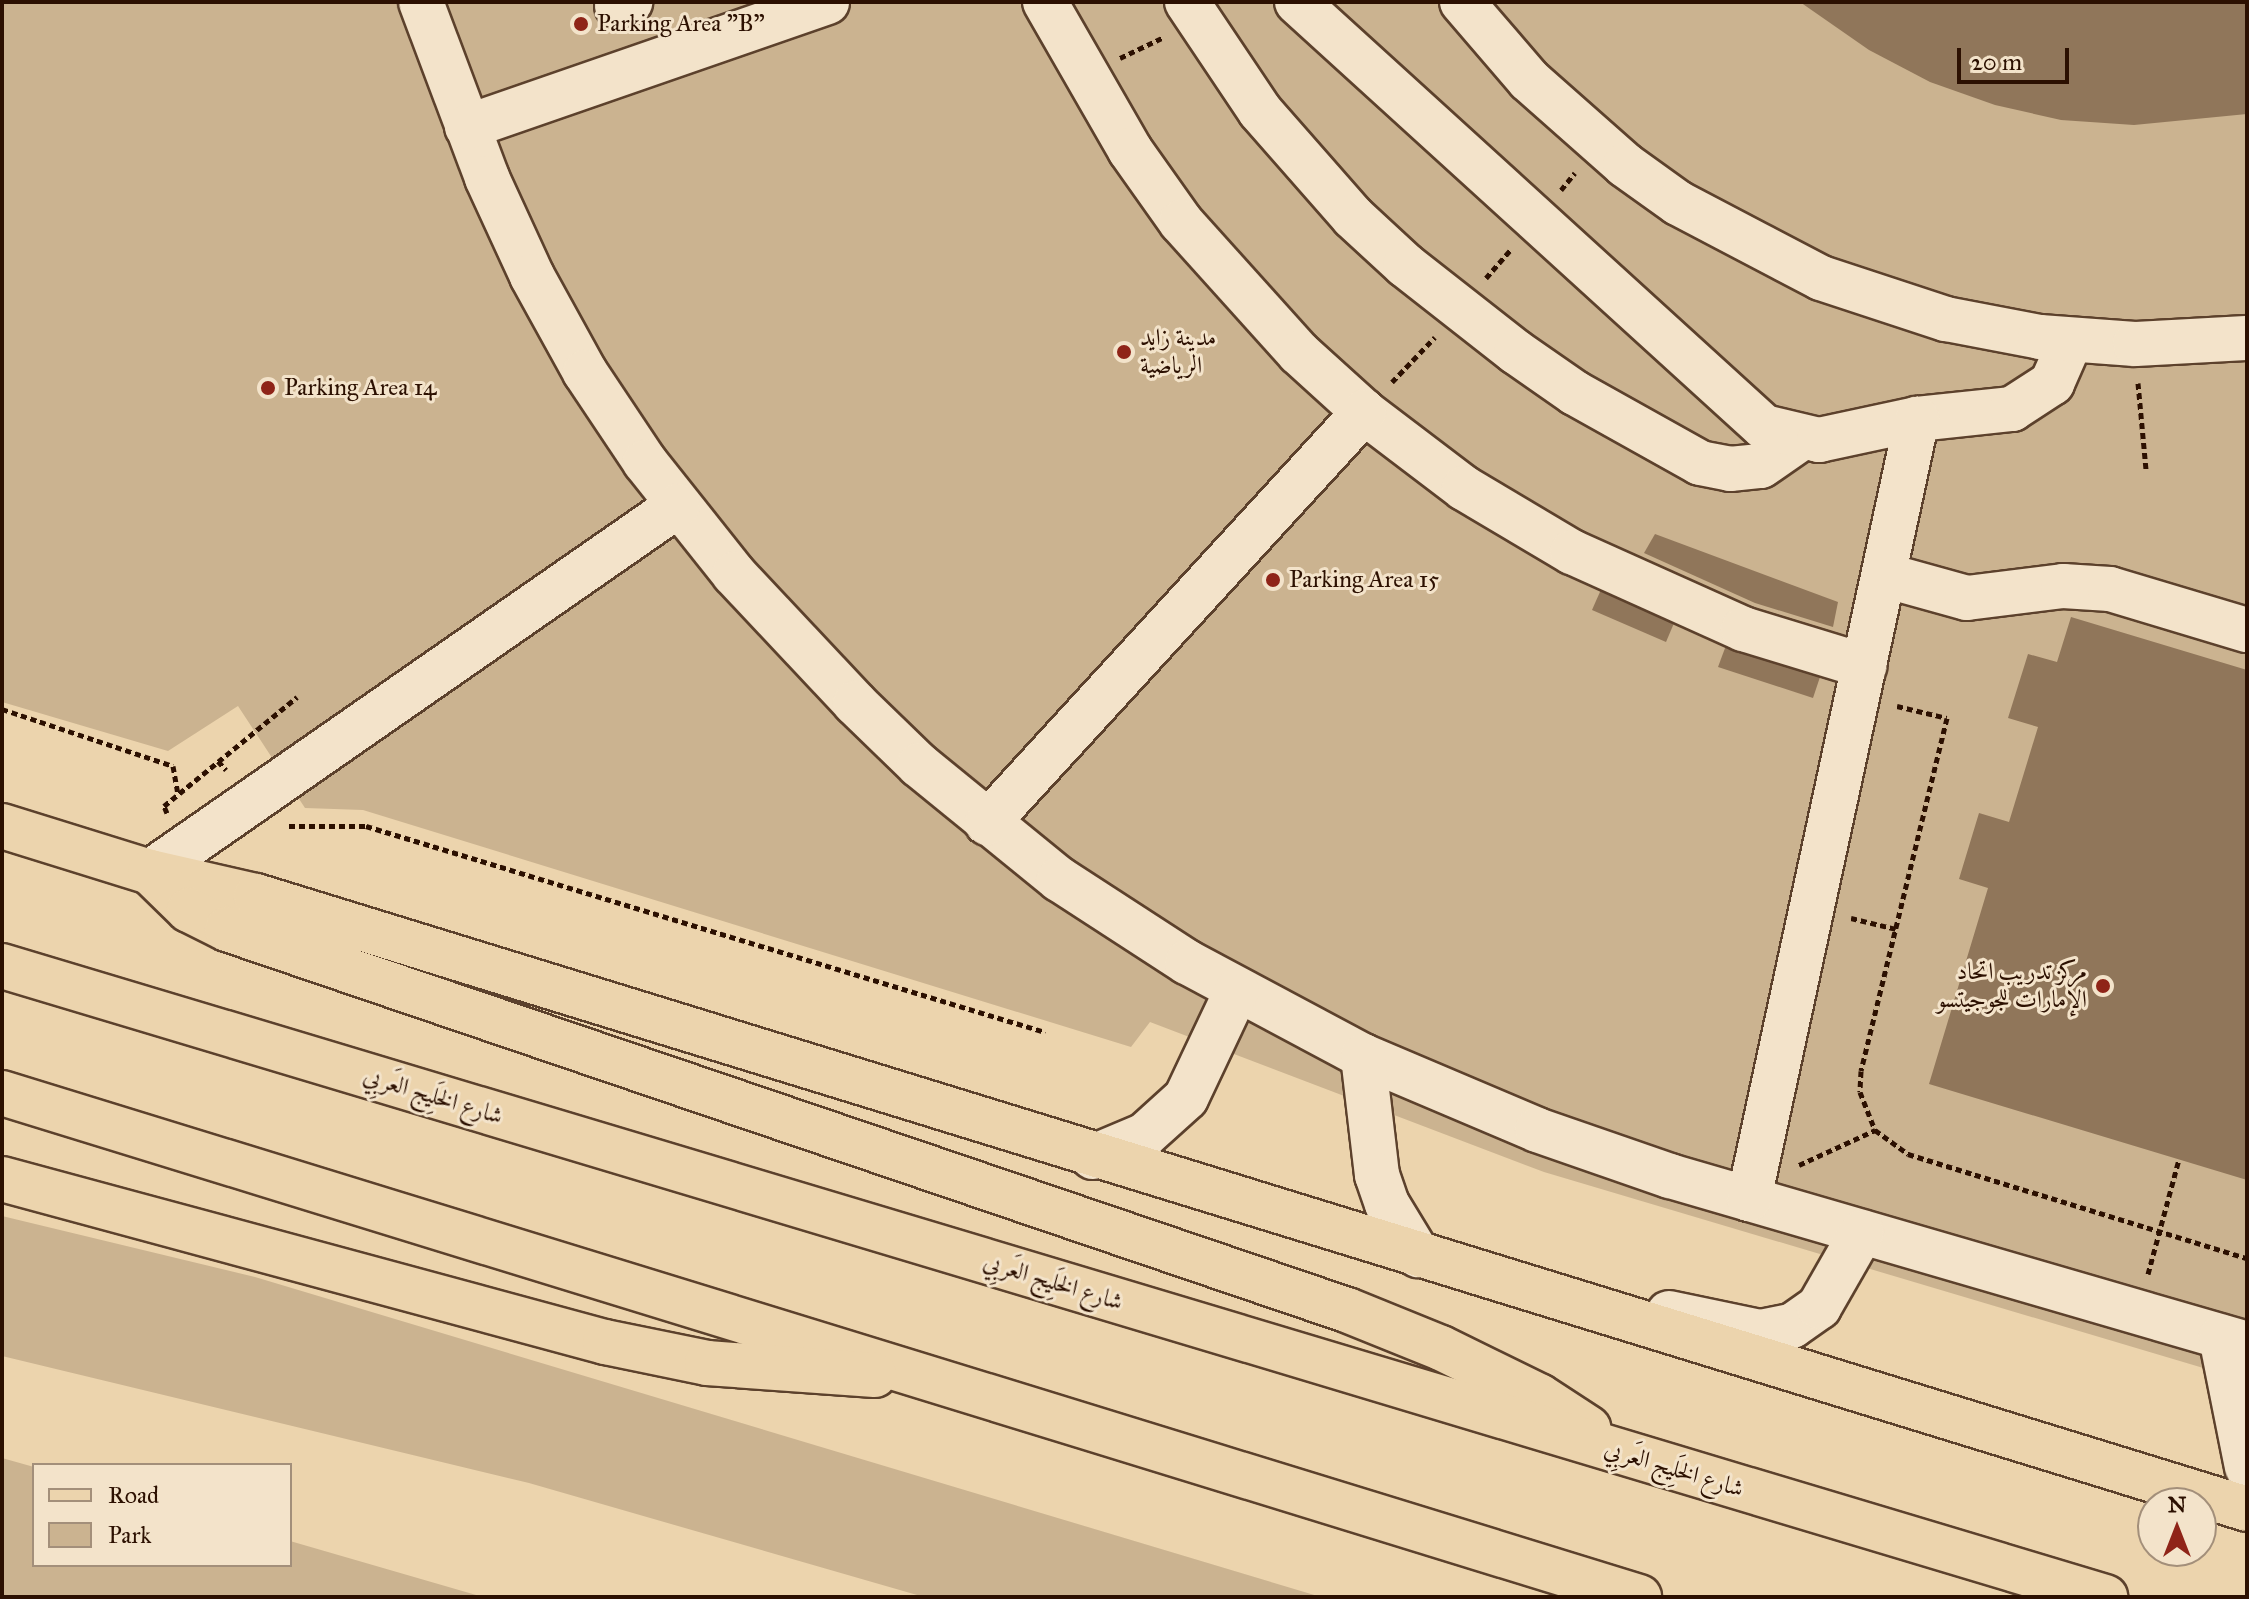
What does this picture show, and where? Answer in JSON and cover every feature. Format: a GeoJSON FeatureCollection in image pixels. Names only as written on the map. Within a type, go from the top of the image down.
{"type":"FeatureCollection","features":[{"type":"Feature","properties":{"kind":"main road"},"geometry":{"type":"LineString","coordinates":[[2,826],[167,861],[256,896],[1093,1157],[2247,1509]]}},
{"type":"Feature","properties":{"kind":"main road"},"geometry":{"type":"LineString","coordinates":[[167,861],[189,910],[227,929],[1347,1310],[1539,1396],[1634,1457]]}},
{"type":"Feature","properties":{"kind":"main road","name":"شارع الخَلِيج العَربِي"},"geometry":{"type":"LineString","coordinates":[[2,966],[2105,1597]]}},
{"type":"Feature","properties":{"kind":"main road"},"geometry":{"type":"LineString","coordinates":[[2,1093],[931,1376],[1639,1597]]}},
{"type":"Feature","properties":{"kind":"main road"},"geometry":{"type":"LineString","coordinates":[[2,1179],[605,1342],[707,1363],[931,1376]]}},
{"type":"Feature","properties":{"kind":"lane"},"geometry":{"type":"LineString","coordinates":[[421,2],[467,127],[509,227],[558,324],[614,418],[677,506],[793,640],[987,823],[1121,923],[1237,990],[1363,1056],[1537,1130],[1753,1182],[1862,1232],[2234,1340],[2247,1467]]}},
{"type":"Feature","properties":{"kind":"lane"},"geometry":{"type":"LineString","coordinates":[[467,127],[827,2]]}},
{"type":"Feature","properties":{"kind":"lane"},"geometry":{"type":"LineString","coordinates":[[1045,2],[1130,150],[1181,222],[1299,353],[1364,412],[1464,488],[1613,574],[1860,681]]}},
{"type":"Feature","properties":{"kind":"lane"},"geometry":{"type":"LineString","coordinates":[[1187,2],[1260,111],[1344,207],[1405,265],[1516,352],[1575,393],[1700,463],[1730,469],[1761,466],[1800,439]]}},
{"type":"Feature","properties":{"kind":"lane"},"geometry":{"type":"LineString","coordinates":[[1297,2],[1748,416],[1800,439],[1838,438],[1917,419],[1997,412],[2027,403],[2062,370],[2071,340]]}},
{"type":"Feature","properties":{"kind":"lane"},"geometry":{"type":"LineString","coordinates":[[1462,2],[1505,55],[1600,145],[1678,203],[1763,251],[1821,278],[1946,319],[2071,340],[2135,344],[2247,338]]}},
{"type":"Feature","properties":{"kind":"lane"},"geometry":{"type":"LineString","coordinates":[[987,823],[1364,412]]}},
{"type":"Feature","properties":{"kind":"lane"},"geometry":{"type":"LineString","coordinates":[[1753,1182],[1917,419]]}},
{"type":"Feature","properties":{"kind":"lane"},"geometry":{"type":"LineString","coordinates":[[167,861],[677,506]]}},
{"type":"Feature","properties":{"kind":"lane"},"geometry":{"type":"LineString","coordinates":[[1884,575],[1967,598],[2063,586],[2110,589],[2247,630]]}},
{"type":"Feature","properties":{"kind":"lane"},"geometry":{"type":"LineString","coordinates":[[1093,1157],[1145,1135],[1186,1098],[1237,990]]}},
{"type":"Feature","properties":{"kind":"lane"},"geometry":{"type":"LineString","coordinates":[[1363,1056],[1377,1175],[1401,1231],[1418,1255]]}},
{"type":"Feature","properties":{"kind":"lane"},"geometry":{"type":"LineString","coordinates":[[1591,1308],[1666,1312],[1743,1330],[1776,1330],[1819,1307],[1862,1232]]}},
{"type":"Feature","properties":{"kind":"path"},"geometry":{"type":"LineString","coordinates":[[2135,344],[2146,470]]}},
{"type":"Feature","properties":{"kind":"path"},"geometry":{"type":"LineString","coordinates":[[1860,681],[1947,718],[1861,1071],[1860,1092],[1875,1130],[1908,1154],[2247,1258]]}},
{"type":"Feature","properties":{"kind":"path"},"geometry":{"type":"LineString","coordinates":[[167,861],[164,806],[297,697]]}},
{"type":"Feature","properties":{"kind":"path"},"geometry":{"type":"LineString","coordinates":[[2,709],[173,766],[178,794]]}},
{"type":"Feature","properties":{"kind":"path"},"geometry":{"type":"LineString","coordinates":[[218,761],[284,827],[366,826],[1045,1032]]}},
{"type":"Feature","properties":{"kind":"path"},"geometry":{"type":"LineString","coordinates":[[1753,1182],[1783,1172],[1875,1130]]}},
{"type":"Feature","properties":{"kind":"path"},"geometry":{"type":"LineString","coordinates":[[2138,1312],[2179,1159]]}},
{"type":"Feature","properties":{"kind":"green space","name":"مدينة زايد الرياضية"},"geometry":{"type":"Polygon","coordinates":[[[2,2],[2247,2],[2247,1381],[1544,1172],[1150,1022],[1131,1047],[363,810],[305,808],[238,706],[168,751],[2,702],[2,2]]]}},
{"type":"Feature","properties":{"kind":"green space"},"geometry":{"type":"Polygon","coordinates":[[[2,1216],[255,1277],[1321,1597],[924,1597],[529,1483],[2,1356],[2,1216]]]}},
{"type":"Feature","properties":{"kind":"green space"},"geometry":{"type":"Polygon","coordinates":[[[2,1458],[32,1466],[32,1567],[292,1567],[292,1542],[483,1597],[2,1597],[2,1458]]]}},
{"type":"Feature","properties":{"kind":"building"},"geometry":{"type":"Polygon","coordinates":[[[1800,2],[2247,2],[2247,114],[2134,125],[2061,120],[1995,105],[1930,82],[1869,50],[1800,2]]]}},
{"type":"Feature","properties":{"kind":"building"},"geometry":{"type":"Polygon","coordinates":[[[1655,534],[1838,602],[1833,627],[1755,603],[1644,553],[1655,534]]]}},
{"type":"Feature","properties":{"kind":"building"},"geometry":{"type":"Polygon","coordinates":[[[1603,585],[1677,616],[1666,642],[1592,610],[1603,585]]]}},
{"type":"Feature","properties":{"kind":"building","name":"مركز تدريب اتحاد الإمارات للجوجيتسو"},"geometry":{"type":"Polygon","coordinates":[[[2071,617],[2247,670],[2247,1180],[1929,1084],[1988,888],[1959,879],[1979,813],[2009,822],[2038,727],[2008,718],[2028,654],[2057,662],[2071,617]]]}},
{"type":"Feature","properties":{"kind":"building"},"geometry":{"type":"Polygon","coordinates":[[[1728,640],[1822,671],[1813,698],[1718,667],[1728,640]]]}},
{"type":"Feature","properties":{"kind":"place","name":"Parking Area \"B\""},"geometry":{"type":"Point","coordinates":[581,24]}},
{"type":"Feature","properties":{"kind":"place","name":"مدينة زايد الرياضية"},"geometry":{"type":"Point","coordinates":[1124,352]}},
{"type":"Feature","properties":{"kind":"place","name":"Parking Area 14"},"geometry":{"type":"Point","coordinates":[268,388]}},
{"type":"Feature","properties":{"kind":"place","name":"Parking Area 15"},"geometry":{"type":"Point","coordinates":[1273,580]}},
{"type":"Feature","properties":{"kind":"place","name":"مركز تدريب اتحاد الإمارات للجوجيتسو"},"geometry":{"type":"Point","coordinates":[2103,986]}}]}
